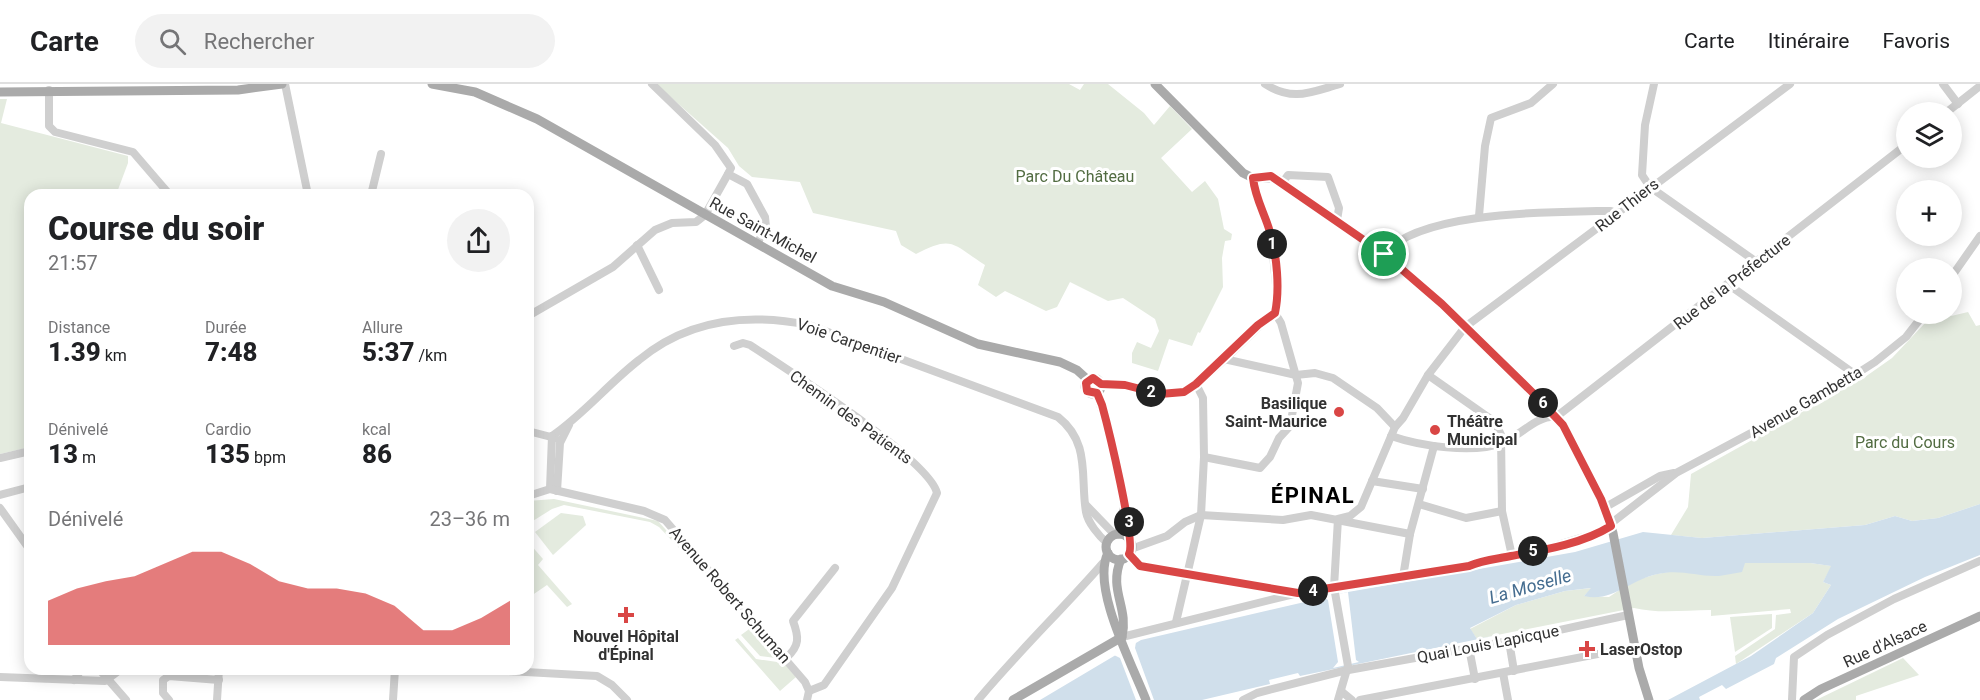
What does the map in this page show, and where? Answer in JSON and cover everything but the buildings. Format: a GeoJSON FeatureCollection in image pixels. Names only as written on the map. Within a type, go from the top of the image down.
{"type":"FeatureCollection","features":[{"type":"Feature","properties":{"kind":"main road"},"geometry":{"type":"LineString","coordinates":[[0,92],[238,90],[283,84]]}},
{"type":"Feature","properties":{"kind":"main road","name":"Rue Saint-Michel"},"geometry":{"type":"LineString","coordinates":[[432,84],[475,92],[537,119],[832,286],[892,305],[978,344],[1060,362],[1077,369],[1088,380],[1087,391],[1099,389]]}},
{"type":"Feature","properties":{"kind":"main road"},"geometry":{"type":"LineString","coordinates":[[1155,84],[1234,166],[1253,178],[1271,176],[1283,182],[1384,254],[1465,327],[1556,417],[1603,503],[1611,526],[1634,647],[1648,700]]}},
{"type":"Feature","properties":{"kind":"main road"},"geometry":{"type":"LineString","coordinates":[[1099,389],[1129,524],[1130,550],[1115,574],[1124,626],[1122,638]]}},
{"type":"Feature","properties":{"kind":"main road"},"geometry":{"type":"LineString","coordinates":[[1124,508],[1117,535],[1108,548],[1103,563],[1103,580],[1115,628],[1122,638],[1146,700]]}},
{"type":"Feature","properties":{"kind":"main road"},"geometry":{"type":"LineString","coordinates":[[1117,535],[1130,550]]}},
{"type":"Feature","properties":{"kind":"main road"},"geometry":{"type":"LineString","coordinates":[[1108,548],[1114,558],[1130,550]]}},
{"type":"Feature","properties":{"kind":"main road","name":"Rue d'Alsace"},"geometry":{"type":"LineString","coordinates":[[1804,700],[1821,689],[1980,616]]}},
{"type":"Feature","properties":{"kind":"main road"},"geometry":{"type":"LineString","coordinates":[[1013,700],[1122,638]]}},
{"type":"Feature","properties":{"kind":"street"},"geometry":{"type":"LineString","coordinates":[[283,84],[307,189]]}},
{"type":"Feature","properties":{"kind":"street"},"geometry":{"type":"LineString","coordinates":[[534,313],[613,267],[655,230],[672,224],[696,222],[705,215],[728,174],[731,168],[715,145],[652,84]]}},
{"type":"Feature","properties":{"kind":"street"},"geometry":{"type":"LineString","coordinates":[[1265,84],[1282,94],[1298,95],[1340,84]]}},
{"type":"Feature","properties":{"kind":"street"},"geometry":{"type":"LineString","coordinates":[[1479,216],[1485,146],[1491,118],[1531,103],[1553,84]]}},
{"type":"Feature","properties":{"kind":"street"},"geometry":{"type":"LineString","coordinates":[[1654,84],[1645,125],[1642,175],[1650,187],[1758,262]]}},
{"type":"Feature","properties":{"kind":"street","name":"Rue Thiers"},"geometry":{"type":"LineString","coordinates":[[1338,519],[1358,510],[1395,427],[1404,418],[1428,375],[1465,327],[1790,84]]}},
{"type":"Feature","properties":{"kind":"street"},"geometry":{"type":"LineString","coordinates":[[1943,84],[1956,102]]}},
{"type":"Feature","properties":{"kind":"street"},"geometry":{"type":"LineString","coordinates":[[1960,102],[1980,86]]}},
{"type":"Feature","properties":{"kind":"street"},"geometry":{"type":"LineString","coordinates":[[49,90],[49,126],[55,132],[132,152],[165,189]]}},
{"type":"Feature","properties":{"kind":"street","name":"Rue de la Préfecture"},"geometry":{"type":"LineString","coordinates":[[1505,441],[1544,418],[1556,417],[1729,285],[1896,153]]}},
{"type":"Feature","properties":{"kind":"street"},"geometry":{"type":"LineString","coordinates":[[372,189],[381,154]]}},
{"type":"Feature","properties":{"kind":"street"},"geometry":{"type":"LineString","coordinates":[[728,174],[747,184],[765,217],[766,227],[757,244]]}},
{"type":"Feature","properties":{"kind":"street"},"geometry":{"type":"LineString","coordinates":[[1283,182],[1288,175],[1328,177],[1339,208],[1336,220]]}},
{"type":"Feature","properties":{"kind":"street"},"geometry":{"type":"LineString","coordinates":[[1204,457],[1260,468],[1270,457],[1274,444],[1290,426],[1294,415],[1296,375],[1281,323],[1275,313],[1277,295],[1271,234],[1253,178]]}},
{"type":"Feature","properties":{"kind":"street"},"geometry":{"type":"LineString","coordinates":[[1384,254],[1396,241],[1479,216],[1611,210],[1616,214]]}},
{"type":"Feature","properties":{"kind":"street"},"geometry":{"type":"LineString","coordinates":[[1962,262],[1980,236]]}},
{"type":"Feature","properties":{"kind":"street"},"geometry":{"type":"LineString","coordinates":[[638,245],[659,290]]}},
{"type":"Feature","properties":{"kind":"street"},"geometry":{"type":"LineString","coordinates":[[1729,285],[1856,375]]}},
{"type":"Feature","properties":{"kind":"street"},"geometry":{"type":"LineString","coordinates":[[1099,389],[1125,385],[1155,393],[1175,394],[1196,384],[1275,313]]}},
{"type":"Feature","properties":{"kind":"street","name":"Voie Carpentier"},"geometry":{"type":"LineString","coordinates":[[552,436],[570,424],[639,359],[666,342],[713,323],[746,318],[809,325],[1048,412],[1064,422],[1076,438],[1083,455],[1088,519],[1108,548]]}},
{"type":"Feature","properties":{"kind":"street","name":"Avenue Gambetta"},"geometry":{"type":"LineString","coordinates":[[1298,593],[1403,577],[1512,556],[1587,537],[1611,526],[1640,500],[1676,473],[1856,375],[1892,350],[1915,324]]}},
{"type":"Feature","properties":{"kind":"street","name":"Chemin des Patients"},"geometry":{"type":"LineString","coordinates":[[734,346],[743,342],[750,345],[900,448],[935,484],[937,493],[933,506],[892,588],[824,685],[809,691]]}},
{"type":"Feature","properties":{"kind":"street"},"geometry":{"type":"LineString","coordinates":[[1224,359],[1296,375],[1315,374],[1340,381],[1383,412],[1395,427]]}},
{"type":"Feature","properties":{"kind":"street"},"geometry":{"type":"LineString","coordinates":[[1428,375],[1495,422],[1505,441],[1502,511],[1512,556]]}},
{"type":"Feature","properties":{"kind":"street"},"geometry":{"type":"LineString","coordinates":[[1176,622],[1201,515],[1204,457],[1203,398],[1196,384]]}},
{"type":"Feature","properties":{"kind":"street","name":"Voie Carpentier"},"geometry":{"type":"LineString","coordinates":[[553,490],[560,443],[570,424]]}},
{"type":"Feature","properties":{"kind":"street"},"geometry":{"type":"LineString","coordinates":[[534,432],[552,436],[560,443]]}},
{"type":"Feature","properties":{"kind":"street"},"geometry":{"type":"LineString","coordinates":[[534,495],[553,490],[552,436]]}},
{"type":"Feature","properties":{"kind":"street"},"geometry":{"type":"LineString","coordinates":[[1391,436],[1454,448],[1505,441]]}},
{"type":"Feature","properties":{"kind":"street"},"geometry":{"type":"LineString","coordinates":[[1403,577],[1410,534],[1434,446]]}},
{"type":"Feature","properties":{"kind":"street"},"geometry":{"type":"LineString","coordinates":[[0,458],[24,452]]}},
{"type":"Feature","properties":{"kind":"street","name":"Avenue Gambetta"},"geometry":{"type":"LineString","coordinates":[[1603,503],[1660,476],[1676,473]]}},
{"type":"Feature","properties":{"kind":"street"},"geometry":{"type":"LineString","coordinates":[[1372,481],[1423,489]]}},
{"type":"Feature","properties":{"kind":"street"},"geometry":{"type":"LineString","coordinates":[[0,495],[24,489]]}},
{"type":"Feature","properties":{"kind":"street","name":"Avenue Robert Schuman"},"geometry":{"type":"LineString","coordinates":[[553,490],[644,511],[665,520],[786,658],[805,682],[809,691]]}},
{"type":"Feature","properties":{"kind":"street"},"geometry":{"type":"LineString","coordinates":[[1419,504],[1466,518],[1502,511]]}},
{"type":"Feature","properties":{"kind":"street"},"geometry":{"type":"LineString","coordinates":[[1086,505],[1117,535]]}},
{"type":"Feature","properties":{"kind":"street"},"geometry":{"type":"LineString","coordinates":[[0,508],[24,541]]}},
{"type":"Feature","properties":{"kind":"street"},"geometry":{"type":"LineString","coordinates":[[1298,593],[1140,566],[1130,550],[1167,536],[1180,525],[1201,515],[1283,520],[1311,515],[1410,534]]}},
{"type":"Feature","properties":{"kind":"street"},"geometry":{"type":"LineString","coordinates":[[1338,519],[1334,587],[1347,668],[1338,700]]}},
{"type":"Feature","properties":{"kind":"street"},"geometry":{"type":"LineString","coordinates":[[1792,700],[1794,657],[1827,634],[1894,599],[1980,561]]}},
{"type":"Feature","properties":{"kind":"street"},"geometry":{"type":"LineString","coordinates":[[978,700],[1019,652],[1060,613],[1103,563]]}},
{"type":"Feature","properties":{"kind":"street"},"geometry":{"type":"LineString","coordinates":[[786,658],[797,646],[799,636],[793,621],[835,568]]}},
{"type":"Feature","properties":{"kind":"street"},"geometry":{"type":"LineString","coordinates":[[1122,638],[1176,622],[1298,593]]}},
{"type":"Feature","properties":{"kind":"street","name":"Quai Louis Lapicque"},"geometry":{"type":"LineString","coordinates":[[1243,700],[1257,693],[1347,668],[1509,641],[1628,615]]}},
{"type":"Feature","properties":{"kind":"street"},"geometry":{"type":"LineString","coordinates":[[1509,641],[1514,671]]}},
{"type":"Feature","properties":{"kind":"street"},"geometry":{"type":"LineString","coordinates":[[1360,700],[1634,647]]}},
{"type":"Feature","properties":{"kind":"street"},"geometry":{"type":"LineString","coordinates":[[1469,648],[1475,679]]}},
{"type":"Feature","properties":{"kind":"street"},"geometry":{"type":"LineString","coordinates":[[534,673],[602,677],[627,700]]}},
{"type":"Feature","properties":{"kind":"street"},"geometry":{"type":"LineString","coordinates":[[0,677],[24,674]]}},
{"type":"Feature","properties":{"kind":"street"},"geometry":{"type":"LineString","coordinates":[[1501,674],[1508,700]]}},
{"type":"Feature","properties":{"kind":"street"},"geometry":{"type":"LineString","coordinates":[[43,675],[74,680],[109,680],[114,675]]}},
{"type":"Feature","properties":{"kind":"street"},"geometry":{"type":"LineString","coordinates":[[74,680],[78,675]]}},
{"type":"Feature","properties":{"kind":"street"},"geometry":{"type":"LineString","coordinates":[[104,675],[126,700]]}},
{"type":"Feature","properties":{"kind":"street"},"geometry":{"type":"LineString","coordinates":[[217,700],[219,675]]}},
{"type":"Feature","properties":{"kind":"street"},"geometry":{"type":"LineString","coordinates":[[393,700],[395,675]]}},
{"type":"Feature","properties":{"kind":"street"},"geometry":{"type":"LineString","coordinates":[[169,700],[163,689],[163,680],[169,676],[219,680]]}},
{"type":"Feature","properties":{"kind":"street"},"geometry":{"type":"LineString","coordinates":[[807,700],[809,691]]}},
{"type":"Feature","properties":{"kind":"street"},"geometry":{"type":"LineString","coordinates":[[1341,691],[1352,700]]}},
{"type":"Feature","properties":{"kind":"green space","name":"Parc Du Château"},"geometry":{"type":"Polygon","coordinates":[[[656,84],[1069,84],[1080,90],[1084,84],[1108,84],[1144,113],[1154,125],[1170,106],[1192,129],[1161,158],[1192,192],[1205,181],[1218,199],[1224,229],[1232,234],[1231,240],[1225,241],[1222,258],[1223,287],[1192,346],[1169,339],[1158,371],[1132,363],[1132,353],[1137,342],[1151,348],[1159,331],[1155,319],[1123,298],[1108,301],[1070,282],[1057,307],[1046,311],[1005,291],[996,297],[978,285],[985,265],[958,247],[938,245],[916,254],[901,245],[896,231],[813,213],[800,182],[752,177],[739,166],[728,148],[656,84]]]}},
{"type":"Feature","properties":{"kind":"green space"},"geometry":{"type":"Polygon","coordinates":[[[0,99],[7,99],[1,123],[128,156],[128,163],[118,189],[24,189],[24,448],[0,454],[0,99]]]}},
{"type":"Feature","properties":{"kind":"green space","name":"Parc du Cours"},"geometry":{"type":"Polygon","coordinates":[[[1968,312],[1976,326],[1980,325],[1980,504],[1938,518],[1912,521],[1895,516],[1865,525],[1702,538],[1671,535],[1688,507],[1691,474],[1865,377],[1892,358],[1924,324],[1962,324],[1962,313],[1968,312]]]}},
{"type":"Feature","properties":{"kind":"green space"},"geometry":{"type":"Polygon","coordinates":[[[554,499],[658,521],[681,547],[681,550],[659,527],[650,522],[564,505],[552,509],[534,520],[534,501],[554,499]]]}},
{"type":"Feature","properties":{"kind":"green space"},"geometry":{"type":"Polygon","coordinates":[[[561,513],[583,516],[586,525],[553,555],[535,532],[561,513]]]}},
{"type":"Feature","properties":{"kind":"green space"},"geometry":{"type":"Polygon","coordinates":[[[534,549],[543,559],[538,565],[572,604],[567,607],[547,585],[534,594],[534,549]]]}},
{"type":"Feature","properties":{"kind":"green space"},"geometry":{"type":"Polygon","coordinates":[[[1744,563],[1810,563],[1832,566],[1823,582],[1831,585],[1813,613],[1736,664],[1735,656],[1775,629],[1776,615],[1791,613],[1790,609],[1711,616],[1711,610],[1662,611],[1634,608],[1477,639],[1470,629],[1516,605],[1565,591],[1592,588],[1584,596],[1609,597],[1633,581],[1657,574],[1679,570],[1718,576],[1744,563]]]}},
{"type":"Feature","properties":{"kind":"green space"},"geometry":{"type":"Polygon","coordinates":[[[1772,614],[1772,628],[1735,652],[1730,617],[1772,614]]]}},
{"type":"Feature","properties":{"kind":"green space"},"geometry":{"type":"Polygon","coordinates":[[[752,627],[776,658],[760,656],[741,635],[752,627]]]}},
{"type":"Feature","properties":{"kind":"green space"},"geometry":{"type":"Polygon","coordinates":[[[738,638],[756,659],[784,663],[796,677],[780,691],[735,640],[738,638]]]}},
{"type":"Feature","properties":{"kind":"green space"},"geometry":{"type":"Polygon","coordinates":[[[1903,658],[1919,675],[1856,696],[1856,700],[1816,700],[1903,658]]]}},
{"type":"Feature","properties":{"kind":"water","name":"La Moselle"},"geometry":{"type":"Polygon","coordinates":[[[1980,504],[1980,555],[1925,577],[1838,619],[1776,658],[1774,664],[1726,689],[1722,685],[1699,697],[1700,700],[1668,700],[1751,656],[1813,613],[1831,585],[1823,582],[1831,566],[1810,563],[1745,563],[1742,572],[1719,576],[1674,572],[1658,574],[1604,596],[1584,596],[1591,588],[1565,591],[1516,605],[1470,628],[1477,639],[1498,635],[1300,676],[1298,673],[1269,680],[1270,684],[1202,700],[1040,700],[1141,640],[1348,592],[1575,552],[1643,532],[1702,538],[1865,525],[1895,516],[1912,521],[1938,518],[1980,504]]]}},
{"type":"Feature","properties":{"kind":"pier"},"geometry":{"type":"Polygon","coordinates":[[[1348,592],[1356,660],[1359,662],[1333,668],[1338,662],[1328,600],[1324,597],[1348,592]]]}},
{"type":"Feature","properties":{"kind":"pier"},"geometry":{"type":"Polygon","coordinates":[[[1136,642],[1135,648],[1154,700],[1136,700],[1120,658],[1114,655],[1136,642]]]}},
{"type":"Feature","properties":{"kind":"place","name":"Basilique Saint-Maurice"},"geometry":{"type":"Point","coordinates":[1339,412]}},
{"type":"Feature","properties":{"kind":"place","name":"Théâtre Municipal"},"geometry":{"type":"Point","coordinates":[1435,430]}},
{"type":"Feature","properties":{"kind":"place","name":"Nouvel Hôpital d'Épinal"},"geometry":{"type":"Point","coordinates":[626,615]}},
{"type":"Feature","properties":{"kind":"place","name":"LaserOstop"},"geometry":{"type":"Point","coordinates":[1587,649]}},
{"type":"Feature","properties":{"kind":"district","name":"ÉPINAL"},"geometry":{"type":"Point","coordinates":[1313,495]}},
{"type":"Feature","properties":{"kind":"route"},"geometry":{"type":"LineString","coordinates":[[1271,176],[1276,178],[1384,254],[1460,321],[1529,388],[1563,425],[1601,499],[1611,526],[1587,537],[1544,549],[1480,561],[1469,566],[1298,593],[1150,570],[1140,566],[1129,554],[1132,546],[1129,540],[1129,524],[1107,425],[1097,393],[1090,393],[1085,388],[1088,380],[1096,378],[1101,384],[1125,385],[1160,394],[1184,392],[1209,373],[1258,325],[1275,313],[1277,295],[1271,234],[1254,190],[1253,178],[1271,176]]}}]}
